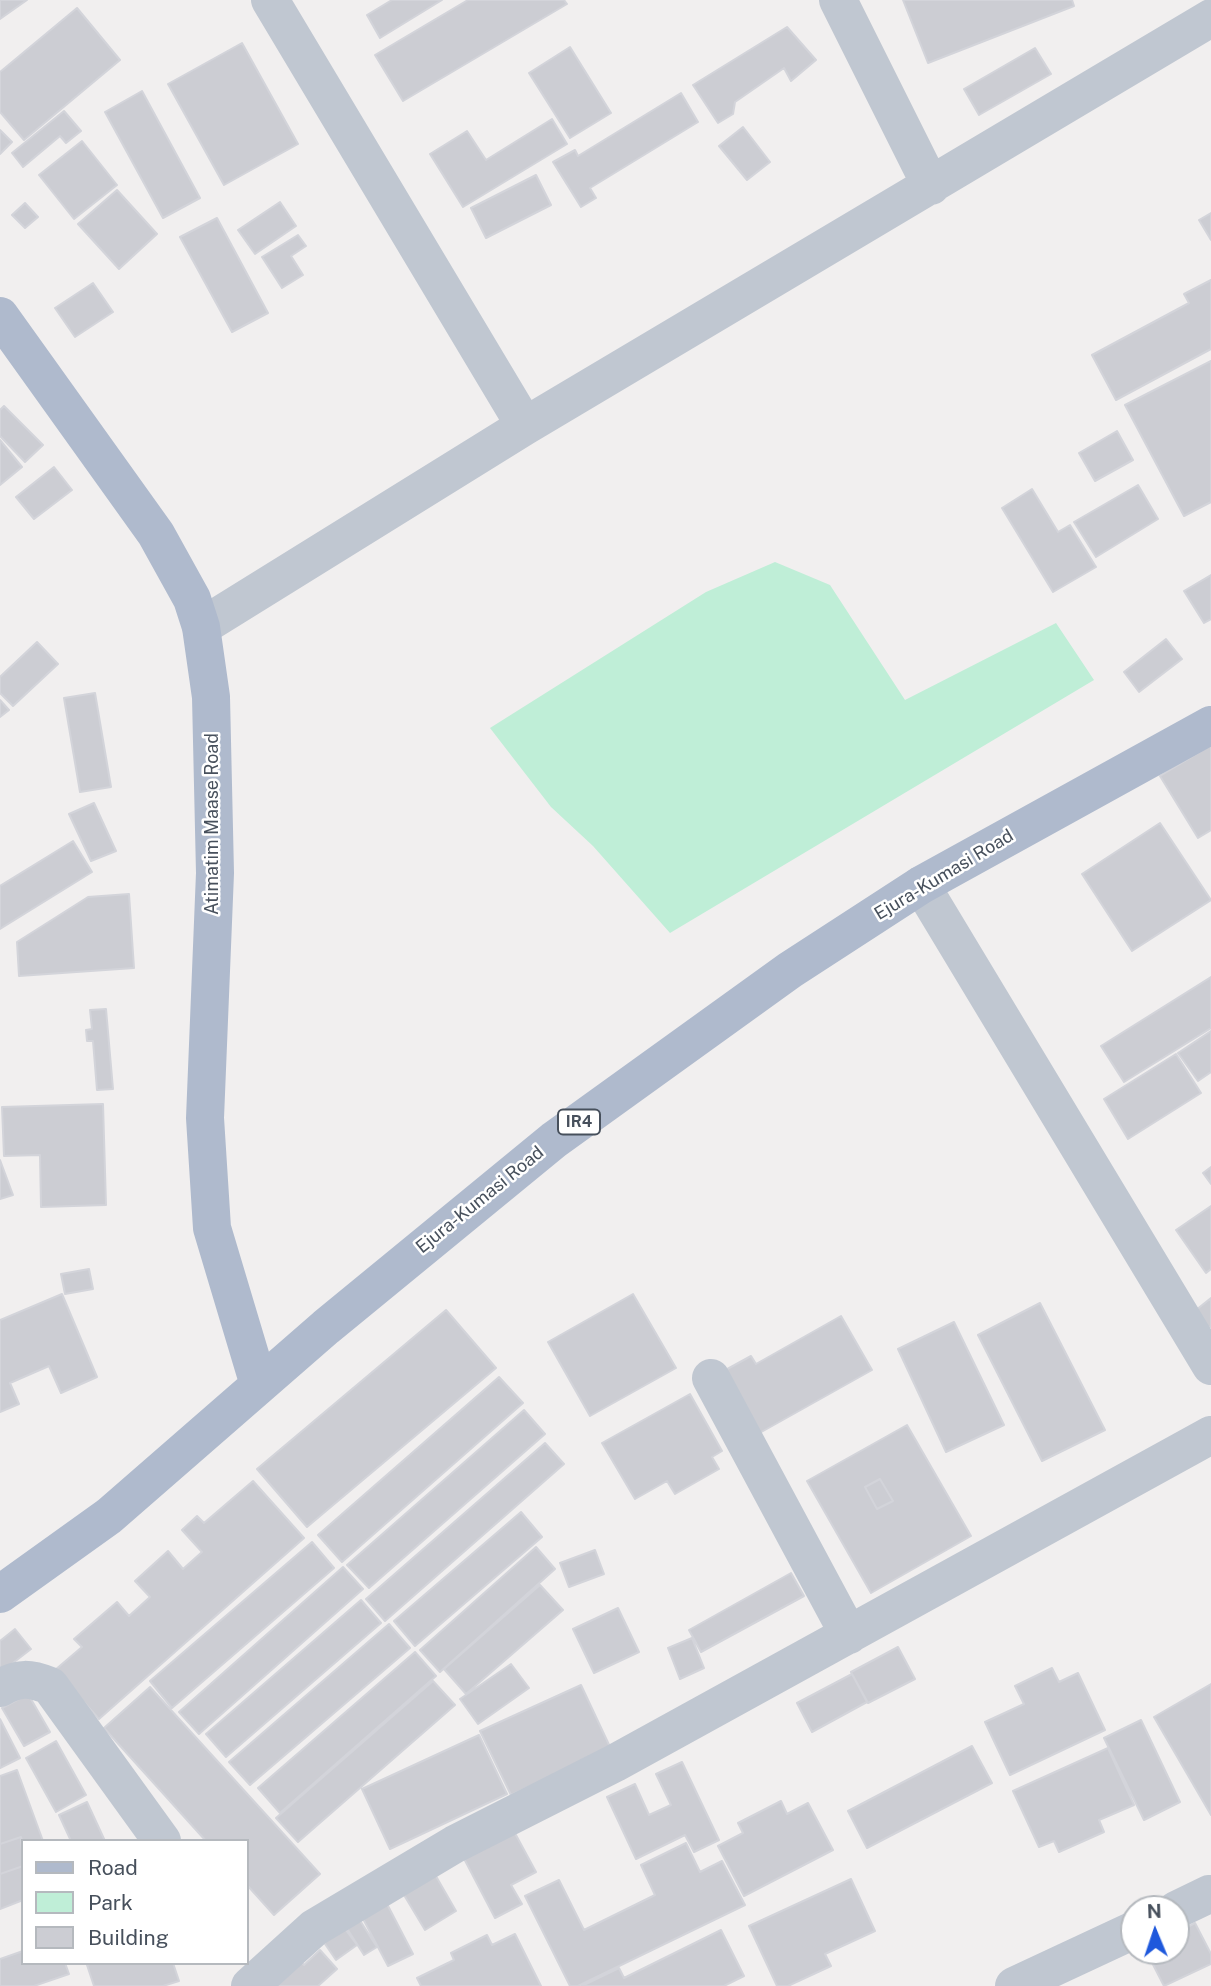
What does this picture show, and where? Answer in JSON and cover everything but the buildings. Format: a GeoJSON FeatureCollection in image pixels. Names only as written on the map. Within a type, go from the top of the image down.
{"type":"FeatureCollection","features":[{"type":"Feature","properties":{"kind":"main road","name":"Atimatim Maase Road"},"geometry":{"type":"LineString","coordinates":[[0,316],[156,534],[192,599],[201,627],[211,697],[215,860],[205,1118],[212,1228],[259,1385]]}},
{"type":"Feature","properties":{"kind":"main road","name":"Ejura-Kumasi Road"},"geometry":{"type":"LineString","coordinates":[[0,1594],[109,1516],[259,1385],[554,1140],[790,970],[922,885],[1211,725]]}},
{"type":"Feature","properties":{"kind":"street"},"geometry":{"type":"LineString","coordinates":[[270,0],[525,426]]}},
{"type":"Feature","properties":{"kind":"street"},"geometry":{"type":"LineString","coordinates":[[838,0],[931,186]]}},
{"type":"Feature","properties":{"kind":"street"},"geometry":{"type":"LineString","coordinates":[[201,627],[525,426],[1211,18]]}},
{"type":"Feature","properties":{"kind":"street"},"geometry":{"type":"LineString","coordinates":[[922,885],[1211,1366]]}},
{"type":"Feature","properties":{"kind":"street"},"geometry":{"type":"LineString","coordinates":[[711,1378],[849,1635]]}},
{"type":"Feature","properties":{"kind":"street"},"geometry":{"type":"LineString","coordinates":[[250,1986],[314,1928],[455,1844],[615,1763],[1211,1436]]}},
{"type":"Feature","properties":{"kind":"street"},"geometry":{"type":"LineString","coordinates":[[0,1688],[13,1681],[31,1678],[50,1686],[69,1708],[161,1839]]}},
{"type":"Feature","properties":{"kind":"street"},"geometry":{"type":"LineString","coordinates":[[1014,1986],[1120,1937]]}},
{"type":"Feature","properties":{"kind":"green space"},"geometry":{"type":"Polygon","coordinates":[[[775,562],[830,585],[905,700],[1056,623],[1094,680],[670,933],[593,846],[551,807],[490,728],[706,592],[775,562]]]}}]}
